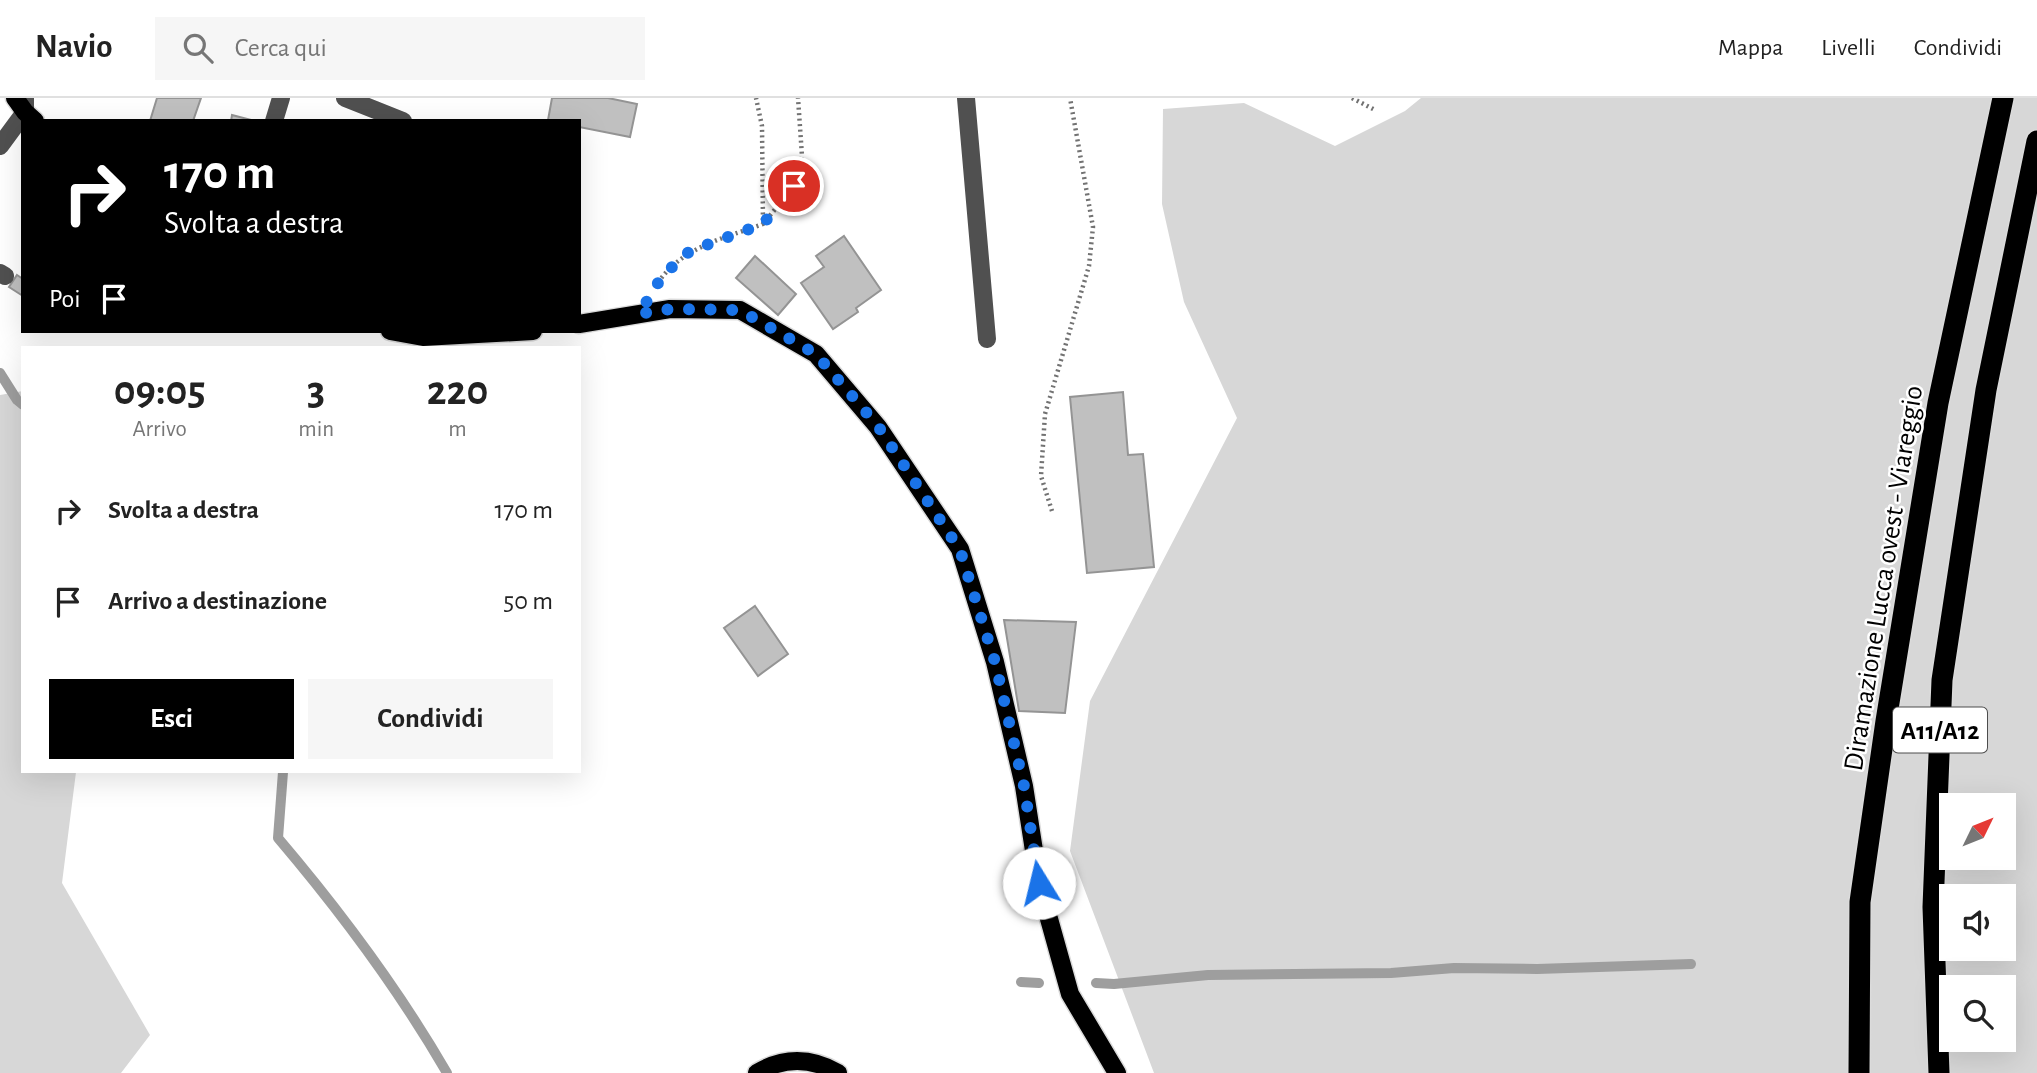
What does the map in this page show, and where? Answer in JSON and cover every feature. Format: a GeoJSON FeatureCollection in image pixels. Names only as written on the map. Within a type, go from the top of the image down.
{"type":"FeatureCollection","features":[{"type":"Feature","properties":{"kind":"highway","name":"Diramazione Lucca ovest - Viareggio"},"geometry":{"type":"LineString","coordinates":[[1860,1073],[1860,902],[1886,721],[1938,403],[2003,98]]}},
{"type":"Feature","properties":{"kind":"highway","name":"A11/A12"},"geometry":{"type":"LineString","coordinates":[[1938,1073],[1933,907],[1942,680],[1986,390],[2037,141]]}},
{"type":"Feature","properties":{"kind":"main road"},"geometry":{"type":"LineString","coordinates":[[581,324],[670,309],[740,310],[816,354],[878,426],[960,550],[995,662],[1024,786],[1039,883],[1070,994],[1117,1073]]}},
{"type":"Feature","properties":{"kind":"main road"},"geometry":{"type":"LineString","coordinates":[[401,333],[423,337],[496,333]]}},
{"type":"Feature","properties":{"kind":"main road"},"geometry":{"type":"LineString","coordinates":[[757,1073],[779,1062],[809,1060],[838,1073]]}},
{"type":"Feature","properties":{"kind":"lane"},"geometry":{"type":"LineString","coordinates":[[275,119],[281,98]]}},
{"type":"Feature","properties":{"kind":"lane"},"geometry":{"type":"LineString","coordinates":[[345,98],[398,119]]}},
{"type":"Feature","properties":{"kind":"lane"},"geometry":{"type":"LineString","coordinates":[[966,98],[986,339]]}},
{"type":"Feature","properties":{"kind":"lane"},"geometry":{"type":"LineString","coordinates":[[0,146],[25,107]]}},
{"type":"Feature","properties":{"kind":"path"},"geometry":{"type":"LineString","coordinates":[[756,98],[762,126],[763,224]]}},
{"type":"Feature","properties":{"kind":"path"},"geometry":{"type":"LineString","coordinates":[[639,314],[663,275],[690,251],[763,224],[794,186],[802,156],[798,98]]}},
{"type":"Feature","properties":{"kind":"path"},"geometry":{"type":"LineString","coordinates":[[1052,511],[1041,475],[1045,414],[1088,266],[1093,227],[1070,98]]}},
{"type":"Feature","properties":{"kind":"path"},"geometry":{"type":"LineString","coordinates":[[1352,98],[1375,110]]}},
{"type":"Feature","properties":{"kind":"shaded area"},"geometry":{"type":"Polygon","coordinates":[[[1421,98],[2037,98],[2037,1073],[1154,1073],[1070,851],[1090,701],[1237,418],[1184,302],[1162,204],[1163,109],[1244,103],[1335,146],[1405,111],[1421,98]]]}},
{"type":"Feature","properties":{"kind":"shaded area"},"geometry":{"type":"Polygon","coordinates":[[[21,391],[21,773],[76,773],[62,883],[150,1035],[121,1073],[0,1073],[0,395],[21,391]]]}},
{"type":"Feature","properties":{"kind":"building"},"geometry":{"type":"Polygon","coordinates":[[[157,98],[201,98],[194,119],[151,119],[157,98]]]}},
{"type":"Feature","properties":{"kind":"building"},"geometry":{"type":"Polygon","coordinates":[[[552,98],[608,98],[637,104],[630,137],[581,127],[581,119],[548,119],[552,98]]]}},
{"type":"Feature","properties":{"kind":"building"},"geometry":{"type":"Polygon","coordinates":[[[232,115],[247,119],[231,119],[232,115]]]}},
{"type":"Feature","properties":{"kind":"building"},"geometry":{"type":"Polygon","coordinates":[[[844,236],[881,290],[856,308],[858,312],[833,329],[801,283],[824,267],[816,256],[844,236]]]}},
{"type":"Feature","properties":{"kind":"building"},"geometry":{"type":"Polygon","coordinates":[[[755,256],[796,294],[778,315],[736,278],[755,256]]]}},
{"type":"Feature","properties":{"kind":"building"},"geometry":{"type":"Polygon","coordinates":[[[17,275],[21,278],[21,295],[9,287],[17,275]]]}},
{"type":"Feature","properties":{"kind":"building"},"geometry":{"type":"Polygon","coordinates":[[[1123,392],[1128,455],[1143,454],[1154,567],[1087,573],[1070,397],[1123,392]]]}},
{"type":"Feature","properties":{"kind":"building"},"geometry":{"type":"Polygon","coordinates":[[[755,606],[788,654],[758,676],[724,628],[755,606]]]}},
{"type":"Feature","properties":{"kind":"building"},"geometry":{"type":"Polygon","coordinates":[[[1004,620],[1076,622],[1065,713],[1019,711],[1004,620]]]}},
{"type":"Feature","properties":{"kind":"waterway"},"geometry":{"type":"LineString","coordinates":[[0,373],[21,403]]}},
{"type":"Feature","properties":{"kind":"waterway"},"geometry":{"type":"LineString","coordinates":[[283,773],[278,838],[368,952],[447,1073]]}},
{"type":"Feature","properties":{"kind":"waterway"},"geometry":{"type":"LineString","coordinates":[[1096,983],[1114,984],[1208,975],[1391,973],[1454,968],[1537,969],[1691,964]]}},
{"type":"Feature","properties":{"kind":"waterway"},"geometry":{"type":"LineString","coordinates":[[1021,982],[1039,983]]}},
{"type":"Feature","properties":{"kind":"route"},"geometry":{"type":"LineString","coordinates":[[794,186],[763,224],[690,251],[663,275],[639,314],[670,309],[740,310],[816,354],[878,426],[960,550],[995,662],[1024,786],[1039,883]]}}]}
